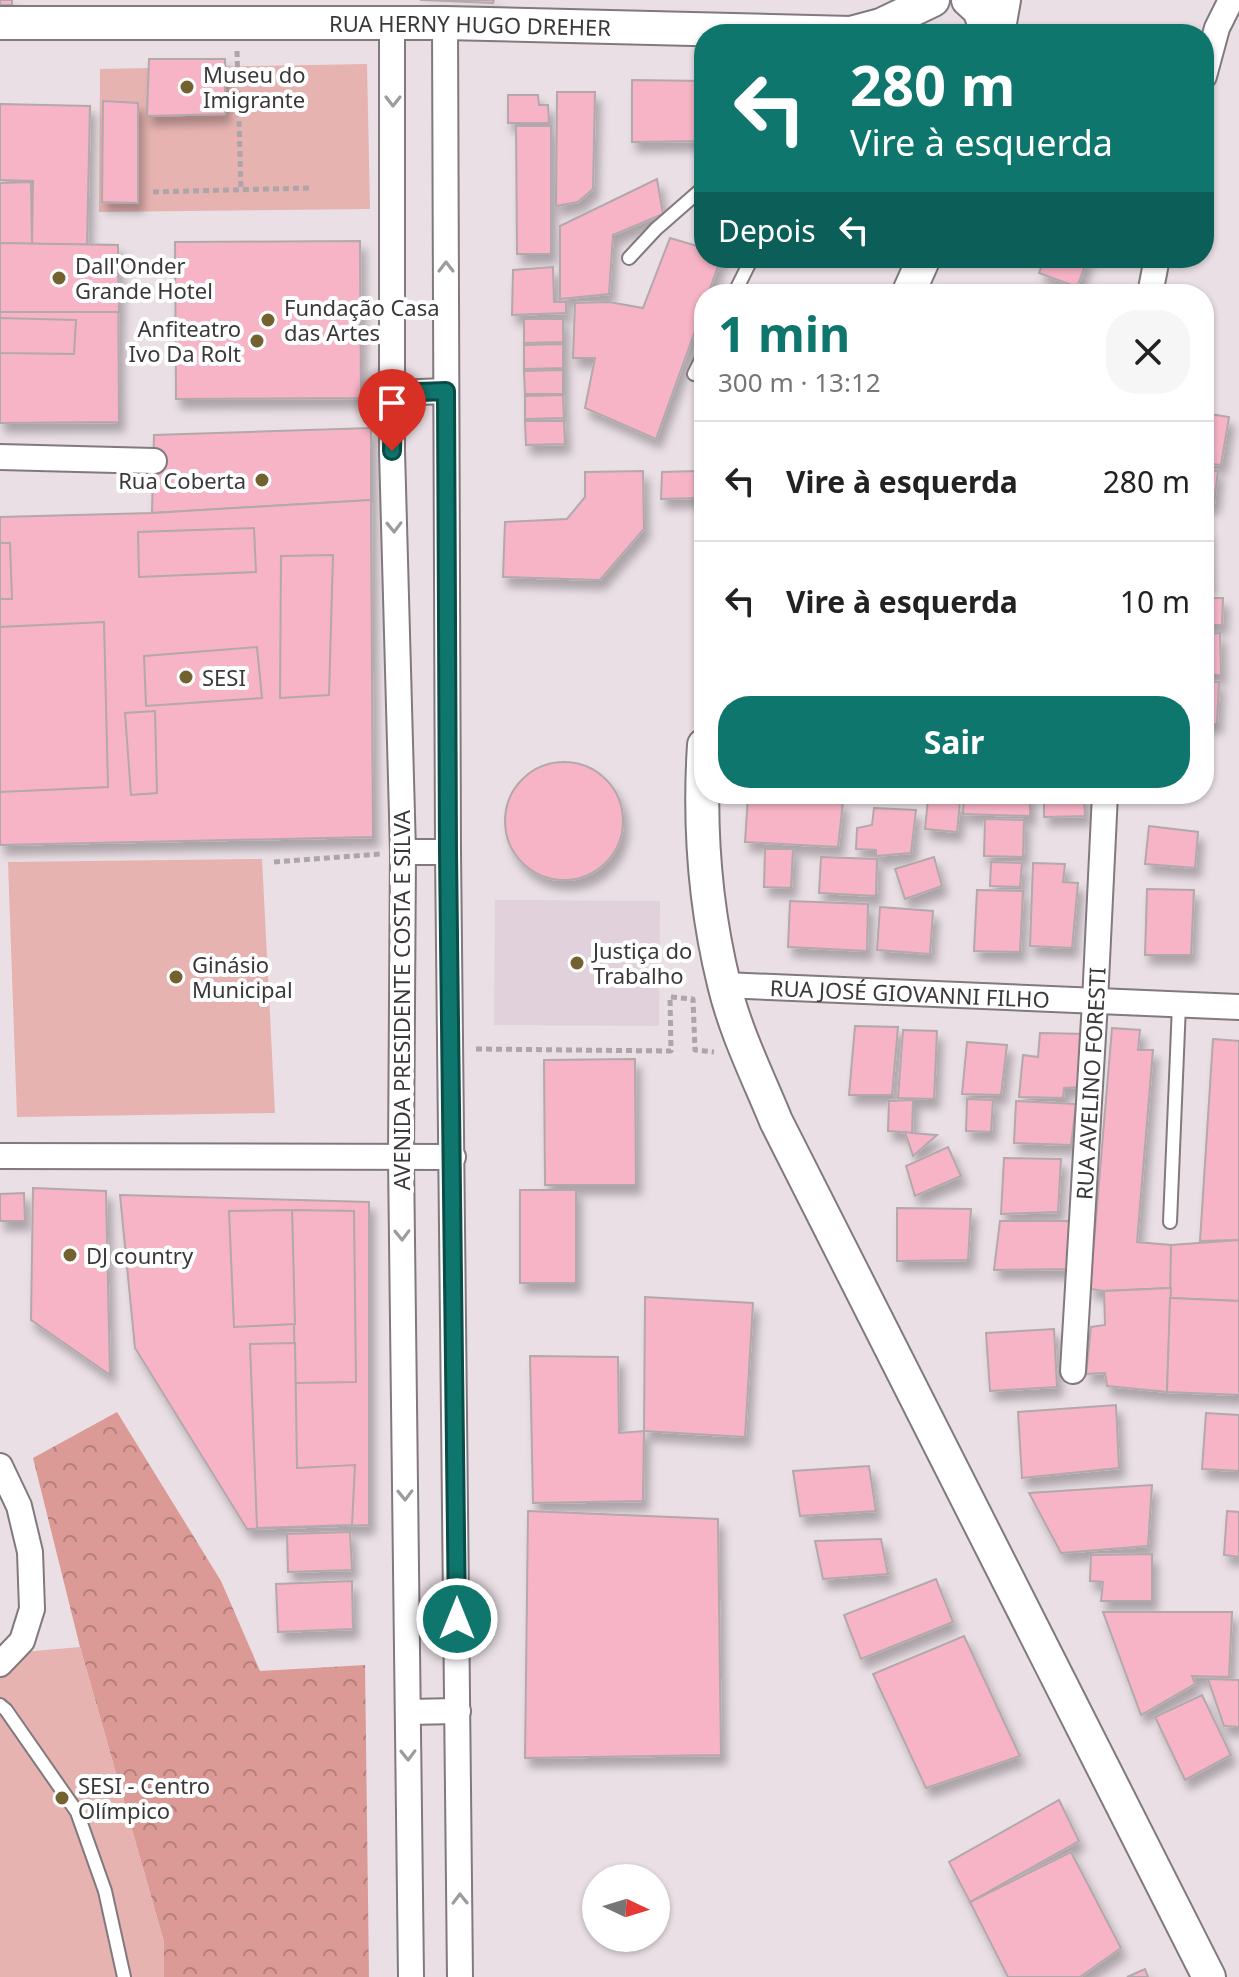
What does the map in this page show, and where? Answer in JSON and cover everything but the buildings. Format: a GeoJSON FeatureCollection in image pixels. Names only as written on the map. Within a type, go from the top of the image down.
{"type":"FeatureCollection","features":[{"type":"Feature","properties":{"kind":"main road","name":"RUA HERNY HUGO DREHER"},"geometry":{"type":"LineString","coordinates":[[883,24],[933,0]]}},
{"type":"Feature","properties":{"kind":"main road"},"geometry":{"type":"LineString","coordinates":[[968,0],[979,10],[984,24]]}},
{"type":"Feature","properties":{"kind":"main road"},"geometry":{"type":"LineString","coordinates":[[1000,24],[1004,0]]}},
{"type":"Feature","properties":{"kind":"main road","name":"RUA HERNY HUGO DREHER"},"geometry":{"type":"LineString","coordinates":[[0,23],[445,23],[694,30]]}},
{"type":"Feature","properties":{"kind":"main road"},"geometry":{"type":"LineString","coordinates":[[705,804],[710,908],[724,985],[776,1121],[1209,1977]]}},
{"type":"Feature","properties":{"kind":"street"},"geometry":{"type":"LineString","coordinates":[[1214,39],[1231,0]]}},
{"type":"Feature","properties":{"kind":"street","name":"AVENIDA PRESIDENTE COSTA E SILVA"},"geometry":{"type":"LineString","coordinates":[[392,23],[393,393],[403,852],[401,1158],[411,1977]]}},
{"type":"Feature","properties":{"kind":"street"},"geometry":{"type":"LineString","coordinates":[[445,23],[448,852],[460,1977]]}},
{"type":"Feature","properties":{"kind":"street"},"geometry":{"type":"LineString","coordinates":[[393,393],[446,391]]}},
{"type":"Feature","properties":{"kind":"street"},"geometry":{"type":"LineString","coordinates":[[0,457],[154,461]]}},
{"type":"Feature","properties":{"kind":"street","name":"RUA AVELINO FORESTI"},"geometry":{"type":"LineString","coordinates":[[1073,1371],[1105,804]]}},
{"type":"Feature","properties":{"kind":"street"},"geometry":{"type":"LineString","coordinates":[[403,852],[448,852]]}},
{"type":"Feature","properties":{"kind":"street","name":"RUA JOSÉ GIOVANNI FILHO"},"geometry":{"type":"LineString","coordinates":[[724,985],[1239,1007]]}},
{"type":"Feature","properties":{"kind":"street"},"geometry":{"type":"LineString","coordinates":[[0,1156],[453,1157]]}},
{"type":"Feature","properties":{"kind":"street"},"geometry":{"type":"LineString","coordinates":[[0,1466],[19,1506],[30,1552],[32,1609],[22,1641],[0,1664]]}},
{"type":"Feature","properties":{"kind":"street"},"geometry":{"type":"LineString","coordinates":[[408,1712],[458,1711]]}},
{"type":"Feature","properties":{"kind":"lane"},"geometry":{"type":"LineString","coordinates":[[629,258],[656,229],[694,197]]}},
{"type":"Feature","properties":{"kind":"lane"},"geometry":{"type":"LineString","coordinates":[[1170,1222],[1179,1005]]}},
{"type":"Feature","properties":{"kind":"lane"},"geometry":{"type":"LineString","coordinates":[[0,1705],[77,1812],[105,1891],[124,1977]]}},
{"type":"Feature","properties":{"kind":"path"},"geometry":{"type":"LineString","coordinates":[[236,22],[241,189]]}},
{"type":"Feature","properties":{"kind":"path"},"geometry":{"type":"LineString","coordinates":[[153,192],[309,188]]}},
{"type":"Feature","properties":{"kind":"path"},"geometry":{"type":"LineString","coordinates":[[274,862],[403,852]]}},
{"type":"Feature","properties":{"kind":"path"},"geometry":{"type":"LineString","coordinates":[[451,1049],[671,1051],[670,997],[693,999],[695,1050],[749,1054]]}},
{"type":"Feature","properties":{"kind":"shaded area"},"geometry":{"type":"Polygon","coordinates":[[[367,64],[370,209],[99,212],[100,69],[367,64]]]}},
{"type":"Feature","properties":{"kind":"shaded area"},"geometry":{"type":"Polygon","coordinates":[[[262,859],[275,1113],[17,1117],[8,862],[262,859]]]}},
{"type":"Feature","properties":{"kind":"shaded area","name":"Justiça do Trabalho"},"geometry":{"type":"Polygon","coordinates":[[[495,900],[660,901],[659,1026],[494,1025],[495,900]]]}},
{"type":"Feature","properties":{"kind":"shaded area","name":"SESI - Centro Olímpico"},"geometry":{"type":"Polygon","coordinates":[[[80,1647],[164,1942],[164,1977],[0,1977],[0,1654],[80,1647]]]}},
{"type":"Feature","properties":{"kind":"green space"},"geometry":{"type":"Polygon","coordinates":[[[117,1412],[221,1581],[260,1671],[365,1665],[369,1977],[164,1977],[164,1942],[80,1647],[33,1458],[117,1412]]]}},
{"type":"Feature","properties":{"kind":"place","name":"Museu do Imigrante"},"geometry":{"type":"Point","coordinates":[187,87]}},
{"type":"Feature","properties":{"kind":"place","name":"Dall'Onder Grande Hotel"},"geometry":{"type":"Point","coordinates":[59,278]}},
{"type":"Feature","properties":{"kind":"place","name":"Fundação Casa das Artes"},"geometry":{"type":"Point","coordinates":[268,320]}},
{"type":"Feature","properties":{"kind":"place","name":"Anfiteatro Ivo Da Rolt"},"geometry":{"type":"Point","coordinates":[257,341]}},
{"type":"Feature","properties":{"kind":"place","name":"Rua Coberta"},"geometry":{"type":"Point","coordinates":[262,480]}},
{"type":"Feature","properties":{"kind":"place","name":"SESI"},"geometry":{"type":"Point","coordinates":[186,677]}},
{"type":"Feature","properties":{"kind":"place","name":"Justiça do Trabalho"},"geometry":{"type":"Point","coordinates":[577,963]}},
{"type":"Feature","properties":{"kind":"place","name":"Ginásio Municipal"},"geometry":{"type":"Point","coordinates":[176,977]}},
{"type":"Feature","properties":{"kind":"place","name":"DJ country"},"geometry":{"type":"Point","coordinates":[70,1255]}},
{"type":"Feature","properties":{"kind":"place","name":"SESI - Centro Olímpico"},"geometry":{"type":"Point","coordinates":[62,1798]}},
{"type":"Feature","properties":{"kind":"route"},"geometry":{"type":"LineString","coordinates":[[392,451],[393,393],[446,391],[457,1619]]}}]}
